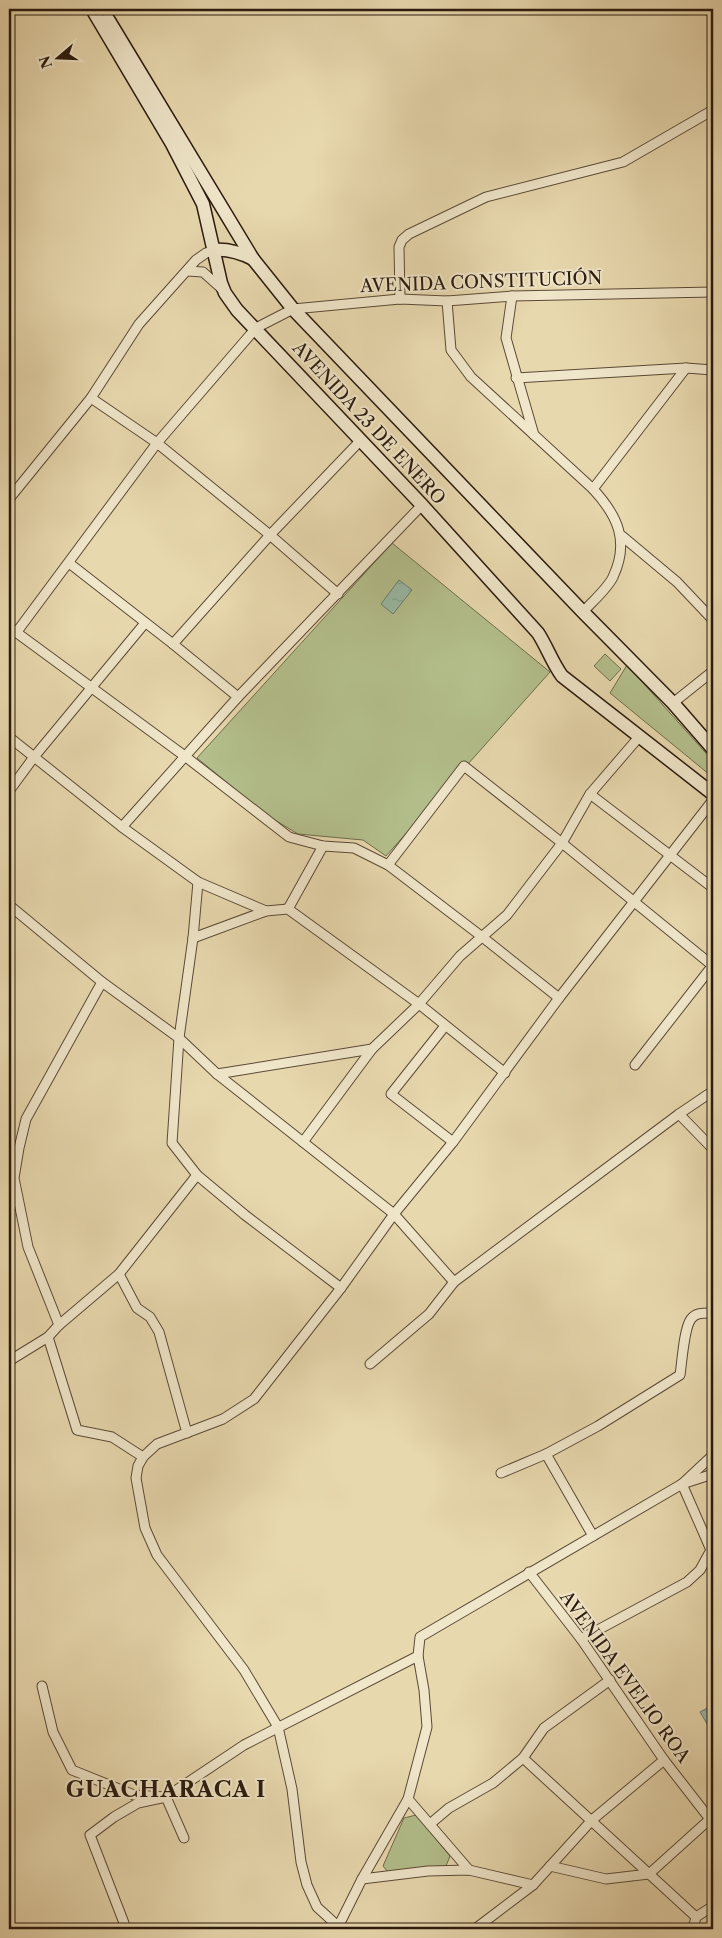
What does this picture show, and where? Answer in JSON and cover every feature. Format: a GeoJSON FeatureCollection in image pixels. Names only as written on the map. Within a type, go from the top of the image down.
{"type":"FeatureCollection","features":[{"type":"Feature","properties":{"kind":"main road","name":"AVENIDA 23 DE ENERO"},"geometry":{"type":"LineString","coordinates":[[92,9],[172,144],[198,196],[208,219],[225,293],[237,310],[422,505],[538,633],[547,646],[554,664],[562,676],[713,794]]}},
{"type":"Feature","properties":{"kind":"main road","name":"AVENIDA 23 DE ENERO"},"geometry":{"type":"LineString","coordinates":[[101,9],[253,259],[292,309],[673,703],[713,749]]}},
{"type":"Feature","properties":{"kind":"main road"},"geometry":{"type":"LineString","coordinates":[[215,250],[243,254],[253,259]]}},
{"type":"Feature","properties":{"kind":"main road"},"geometry":{"type":"LineString","coordinates":[[219,273],[222,259],[227,254],[234,252]]}},
{"type":"Feature","properties":{"kind":"street"},"geometry":{"type":"LineString","coordinates":[[400,299],[400,247],[402,240],[409,234],[486,197],[624,162],[713,110]]}},
{"type":"Feature","properties":{"kind":"street"},"geometry":{"type":"LineString","coordinates":[[9,499],[91,398],[138,324],[196,260],[206,252],[215,250]]}},
{"type":"Feature","properties":{"kind":"street"},"geometry":{"type":"LineString","coordinates":[[186,271],[203,272],[225,293]]}},
{"type":"Feature","properties":{"kind":"street","name":"AVENIDA CONSTITUCIÓN"},"geometry":{"type":"LineString","coordinates":[[256,328],[292,309],[400,299],[448,301],[512,296],[713,292]]}},
{"type":"Feature","properties":{"kind":"street"},"geometry":{"type":"LineString","coordinates":[[512,296],[506,338],[534,435]]}},
{"type":"Feature","properties":{"kind":"street"},"geometry":{"type":"LineString","coordinates":[[448,301],[451,350],[471,377],[593,489],[604,501],[622,536],[677,582],[713,620]]}},
{"type":"Feature","properties":{"kind":"street"},"geometry":{"type":"LineString","coordinates":[[256,328],[157,444],[69,563],[12,630],[186,757],[289,838],[323,846],[354,848],[388,865],[482,936],[559,998]]}},
{"type":"Feature","properties":{"kind":"street"},"geometry":{"type":"LineString","coordinates":[[516,378],[686,368],[713,370]]}},
{"type":"Feature","properties":{"kind":"street"},"geometry":{"type":"LineString","coordinates":[[593,489],[686,368]]}},
{"type":"Feature","properties":{"kind":"street"},"geometry":{"type":"LineString","coordinates":[[91,398],[157,444],[270,535],[338,594]]}},
{"type":"Feature","properties":{"kind":"street"},"geometry":{"type":"LineString","coordinates":[[174,644],[270,535],[361,440]]}},
{"type":"Feature","properties":{"kind":"street"},"geometry":{"type":"LineString","coordinates":[[122,827],[238,697],[422,505]]}},
{"type":"Feature","properties":{"kind":"street"},"geometry":{"type":"LineString","coordinates":[[584,612],[613,578],[619,558],[622,536]]}},
{"type":"Feature","properties":{"kind":"street"},"geometry":{"type":"LineString","coordinates":[[69,563],[174,644],[238,697]]}},
{"type":"Feature","properties":{"kind":"street"},"geometry":{"type":"LineString","coordinates":[[9,791],[34,757],[145,623]]}},
{"type":"Feature","properties":{"kind":"street"},"geometry":{"type":"LineString","coordinates":[[673,703],[713,671]]}},
{"type":"Feature","properties":{"kind":"street"},"geometry":{"type":"LineString","coordinates":[[303,1142],[372,1049],[419,1004],[460,956],[507,915],[562,843],[590,794],[639,736]]}},
{"type":"Feature","properties":{"kind":"street"},"geometry":{"type":"LineString","coordinates":[[9,737],[122,827],[198,882],[266,911]]}},
{"type":"Feature","properties":{"kind":"street"},"geometry":{"type":"LineString","coordinates":[[388,865],[464,766],[562,843],[713,966],[635,1065]]}},
{"type":"Feature","properties":{"kind":"street"},"geometry":{"type":"LineString","coordinates":[[590,794],[713,888]]}},
{"type":"Feature","properties":{"kind":"street"},"geometry":{"type":"LineString","coordinates":[[713,800],[559,998],[453,1142],[394,1214],[340,1288],[254,1399],[223,1419],[157,1444],[142,1457],[136,1478],[144,1528],[157,1555],[244,1670],[278,1727],[292,1789],[301,1862],[307,1885],[317,1907],[339,1928],[362,1879],[408,1800],[427,1728],[424,1690],[418,1656],[420,1637],[682,1484],[713,1456]]}},
{"type":"Feature","properties":{"kind":"street"},"geometry":{"type":"LineString","coordinates":[[288,909],[323,846]]}},
{"type":"Feature","properties":{"kind":"street"},"geometry":{"type":"LineString","coordinates":[[198,882],[193,938],[179,1038],[172,1143],[197,1175],[245,1215],[340,1288]]}},
{"type":"Feature","properties":{"kind":"street"},"geometry":{"type":"LineString","coordinates":[[9,905],[102,982],[179,1038],[217,1074],[394,1214],[454,1282]]}},
{"type":"Feature","properties":{"kind":"street"},"geometry":{"type":"LineString","coordinates":[[193,938],[266,911],[288,909],[419,1004],[505,1073]]}},
{"type":"Feature","properties":{"kind":"street"},"geometry":{"type":"LineString","coordinates":[[59,1325],[28,1247],[14,1178],[26,1119],[102,982]]}},
{"type":"Feature","properties":{"kind":"street"},"geometry":{"type":"LineString","coordinates":[[445,1026],[391,1094],[453,1142]]}},
{"type":"Feature","properties":{"kind":"street"},"geometry":{"type":"LineString","coordinates":[[217,1074],[372,1049]]}},
{"type":"Feature","properties":{"kind":"street"},"geometry":{"type":"LineString","coordinates":[[370,1364],[429,1314],[454,1282],[679,1114],[713,1091]]}},
{"type":"Feature","properties":{"kind":"street"},"geometry":{"type":"LineString","coordinates":[[679,1114],[713,1149]]}},
{"type":"Feature","properties":{"kind":"street"},"geometry":{"type":"LineString","coordinates":[[9,1361],[48,1337],[59,1325],[119,1274],[197,1175]]}},
{"type":"Feature","properties":{"kind":"street"},"geometry":{"type":"LineString","coordinates":[[119,1274],[137,1308],[150,1317],[159,1332],[188,1433]]}},
{"type":"Feature","properties":{"kind":"street"},"geometry":{"type":"LineString","coordinates":[[501,1473],[546,1454],[598,1426],[680,1375],[686,1336],[691,1319],[700,1313],[713,1313]]}},
{"type":"Feature","properties":{"kind":"street"},"geometry":{"type":"LineString","coordinates":[[48,1337],[77,1430],[112,1438],[142,1457]]}},
{"type":"Feature","properties":{"kind":"street"},"geometry":{"type":"LineString","coordinates":[[546,1454],[593,1536]]}},
{"type":"Feature","properties":{"kind":"street"},"geometry":{"type":"LineString","coordinates":[[682,1484],[713,1474]]}},
{"type":"Feature","properties":{"kind":"street"},"geometry":{"type":"LineString","coordinates":[[581,1639],[687,1582],[700,1570],[711,1550],[682,1484]]}},
{"type":"Feature","properties":{"kind":"street","name":"AVENIDA EVELIO ROA"},"geometry":{"type":"LineString","coordinates":[[529,1572],[581,1639],[664,1760],[712,1821]]}},
{"type":"Feature","properties":{"kind":"street"},"geometry":{"type":"LineString","coordinates":[[124,1923],[90,1835],[114,1817],[138,1803],[166,1797],[244,1745],[418,1656]]}},
{"type":"Feature","properties":{"kind":"street"},"geometry":{"type":"LineString","coordinates":[[430,1824],[449,1808],[493,1783],[523,1758],[544,1728],[610,1680]]}},
{"type":"Feature","properties":{"kind":"street"},"geometry":{"type":"LineString","coordinates":[[42,1686],[53,1732],[72,1770],[134,1795],[166,1797]]}},
{"type":"Feature","properties":{"kind":"street"},"geometry":{"type":"LineString","coordinates":[[523,1758],[696,1917]]}},
{"type":"Feature","properties":{"kind":"street"},"geometry":{"type":"LineString","coordinates":[[475,1929],[533,1885],[592,1820],[664,1760]]}},
{"type":"Feature","properties":{"kind":"street"},"geometry":{"type":"LineString","coordinates":[[166,1797],[184,1838]]}},
{"type":"Feature","properties":{"kind":"street"},"geometry":{"type":"LineString","coordinates":[[408,1800],[469,1870]]}},
{"type":"Feature","properties":{"kind":"street"},"geometry":{"type":"LineString","coordinates":[[550,1866],[606,1879],[649,1874],[712,1821]]}},
{"type":"Feature","properties":{"kind":"street"},"geometry":{"type":"LineString","coordinates":[[362,1879],[428,1871],[469,1870],[533,1885]]}},
{"type":"Feature","properties":{"kind":"street"},"geometry":{"type":"LineString","coordinates":[[693,1929],[696,1917],[713,1906]]}},
{"type":"Feature","properties":{"kind":"green space"},"geometry":{"type":"Polygon","coordinates":[[[392,543],[550,672],[386,856],[363,840],[298,834],[268,816],[197,758],[392,543]]]}},
{"type":"Feature","properties":{"kind":"green space"},"geometry":{"type":"Polygon","coordinates":[[[605,654],[621,669],[610,681],[594,666],[605,654]]]}},
{"type":"Feature","properties":{"kind":"green space"},"geometry":{"type":"Polygon","coordinates":[[[627,665],[713,761],[713,774],[710,775],[610,693],[627,665]]]}},
{"type":"Feature","properties":{"kind":"green space"},"geometry":{"type":"Polygon","coordinates":[[[416,1815],[450,1856],[446,1866],[388,1872],[383,1866],[404,1818],[416,1815]]]}},
{"type":"Feature","properties":{"kind":"water"},"geometry":{"type":"Polygon","coordinates":[[[399,580],[412,590],[393,614],[381,604],[399,580]]]}},
{"type":"Feature","properties":{"kind":"water"},"geometry":{"type":"Polygon","coordinates":[[[709,1707],[713,1715],[713,1734],[700,1712],[709,1707]]]}},
{"type":"Feature","properties":{"kind":"district","name":"GUACHARACA I"},"geometry":{"type":"Point","coordinates":[166,1789]}}]}
